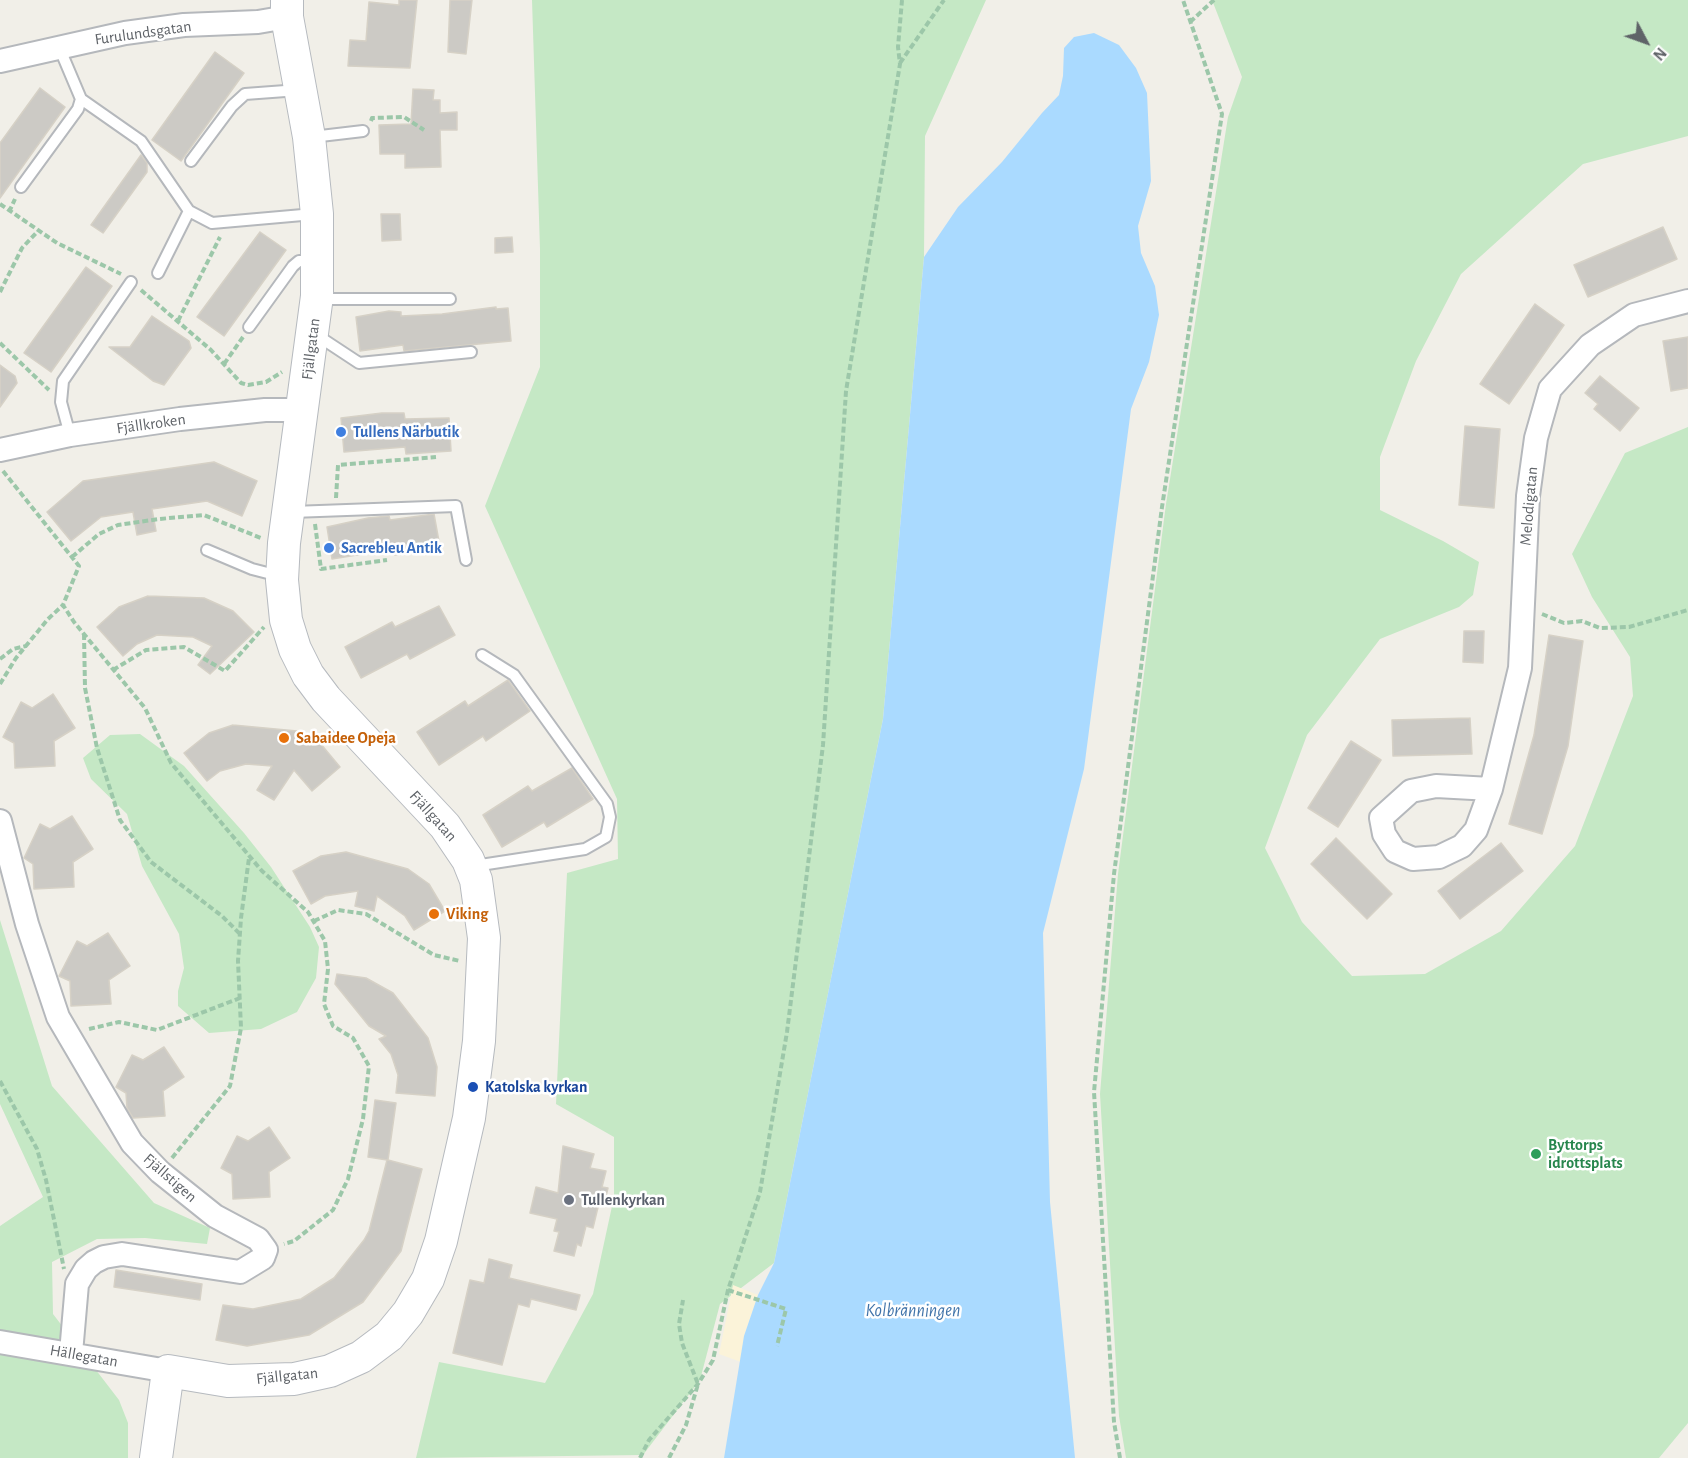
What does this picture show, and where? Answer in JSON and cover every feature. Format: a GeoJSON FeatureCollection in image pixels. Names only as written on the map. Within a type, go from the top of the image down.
{"type":"FeatureCollection","features":[{"type":"Feature","properties":{"kind":"street","name":"Furulundsgatan"},"geometry":{"type":"LineString","coordinates":[[0,61],[125,33],[184,25],[258,22],[287,9]]}},
{"type":"Feature","properties":{"kind":"street","name":"Fjällgatan"},"geometry":{"type":"LineString","coordinates":[[168,1371],[228,1381],[294,1379],[330,1371],[361,1357],[389,1336],[408,1313],[428,1279],[441,1241],[469,1118],[479,1041],[484,968],[480,907],[476,880],[471,866],[460,845],[445,826],[326,699],[299,657],[286,620],[282,576],[284,543],[301,512],[303,410],[317,298],[317,214],[309,137],[299,90],[287,9]]}},
{"type":"Feature","properties":{"kind":"street","name":"Melodigatan"},"geometry":{"type":"LineString","coordinates":[[1491,789],[1436,786],[1411,791],[1381,818],[1384,834],[1395,851],[1413,859],[1439,856],[1462,846],[1476,830],[1491,789],[1520,668],[1528,496],[1536,438],[1550,389],[1590,345],[1634,315],[1688,301]]}},
{"type":"Feature","properties":{"kind":"street","name":"Fjällkroken"},"geometry":{"type":"LineString","coordinates":[[0,450],[70,435],[190,418],[265,410],[303,410]]}},
{"type":"Feature","properties":{"kind":"street","name":"Fjällstigen"},"geometry":{"type":"LineString","coordinates":[[0,820],[27,924],[58,1017],[132,1143],[160,1172],[214,1216],[258,1239],[266,1250]]}},
{"type":"Feature","properties":{"kind":"street"},"geometry":{"type":"LineString","coordinates":[[71,1353],[77,1284],[86,1269],[104,1257],[122,1254],[240,1272],[263,1258],[266,1250]]}},
{"type":"Feature","properties":{"kind":"street","name":"Hällegatan"},"geometry":{"type":"LineString","coordinates":[[0,1342],[168,1371]]}},
{"type":"Feature","properties":{"kind":"street"},"geometry":{"type":"LineString","coordinates":[[156,1458],[168,1371]]}},
{"type":"Feature","properties":{"kind":"lane"},"geometry":{"type":"LineString","coordinates":[[59,47],[81,99],[141,141],[189,211],[212,223],[317,214]]}},
{"type":"Feature","properties":{"kind":"lane"},"geometry":{"type":"LineString","coordinates":[[191,161],[232,106],[245,94],[299,90]]}},
{"type":"Feature","properties":{"kind":"lane"},"geometry":{"type":"LineString","coordinates":[[21,187],[78,109],[81,99]]}},
{"type":"Feature","properties":{"kind":"lane"},"geometry":{"type":"LineString","coordinates":[[309,137],[363,131]]}},
{"type":"Feature","properties":{"kind":"lane"},"geometry":{"type":"LineString","coordinates":[[158,273],[189,211]]}},
{"type":"Feature","properties":{"kind":"lane"},"geometry":{"type":"LineString","coordinates":[[249,327],[293,266],[299,261],[317,260]]}},
{"type":"Feature","properties":{"kind":"lane"},"geometry":{"type":"LineString","coordinates":[[70,435],[62,402],[63,381],[131,282]]}},
{"type":"Feature","properties":{"kind":"lane"},"geometry":{"type":"LineString","coordinates":[[317,298],[450,299]]}},
{"type":"Feature","properties":{"kind":"lane"},"geometry":{"type":"LineString","coordinates":[[312,333],[358,363],[471,352]]}},
{"type":"Feature","properties":{"kind":"lane"},"geometry":{"type":"LineString","coordinates":[[301,512],[456,506],[466,560]]}},
{"type":"Feature","properties":{"kind":"lane"},"geometry":{"type":"LineString","coordinates":[[207,550],[252,569],[282,576]]}},
{"type":"Feature","properties":{"kind":"lane"},"geometry":{"type":"LineString","coordinates":[[471,866],[585,849],[606,837],[610,817],[607,804],[514,675],[482,655]]}},
{"type":"Feature","properties":{"kind":"path"},"geometry":{"type":"LineString","coordinates":[[640,1458],[650,1440],[698,1384],[713,1360],[728,1290],[760,1192],[787,1032],[823,745],[846,391],[900,64],[898,48],[902,0]]}},
{"type":"Feature","properties":{"kind":"path"},"geometry":{"type":"LineString","coordinates":[[900,64],[944,0]]}},
{"type":"Feature","properties":{"kind":"path"},"geometry":{"type":"LineString","coordinates":[[1120,1458],[1114,1422],[1094,1092],[1114,874],[1162,507],[1222,114],[1183,0]]}},
{"type":"Feature","properties":{"kind":"path"},"geometry":{"type":"LineString","coordinates":[[1190,22],[1214,0]]}},
{"type":"Feature","properties":{"kind":"path"},"geometry":{"type":"LineString","coordinates":[[363,131],[372,118],[404,117],[424,130]]}},
{"type":"Feature","properties":{"kind":"path"},"geometry":{"type":"LineString","coordinates":[[0,204],[57,243],[115,270],[178,322],[224,364],[241,383],[248,385],[266,382],[291,363],[308,364]]}},
{"type":"Feature","properties":{"kind":"path"},"geometry":{"type":"LineString","coordinates":[[178,322],[228,223]]}},
{"type":"Feature","properties":{"kind":"path"},"geometry":{"type":"LineString","coordinates":[[0,292],[22,248],[38,231]]}},
{"type":"Feature","properties":{"kind":"path"},"geometry":{"type":"LineString","coordinates":[[224,364],[249,327]]}},
{"type":"Feature","properties":{"kind":"path"},"geometry":{"type":"LineString","coordinates":[[0,343],[62,402]]}},
{"type":"Feature","properties":{"kind":"path"},"geometry":{"type":"LineString","coordinates":[[335,510],[338,465],[436,457]]}},
{"type":"Feature","properties":{"kind":"path"},"geometry":{"type":"LineString","coordinates":[[0,467],[79,566],[63,605],[26,645],[0,684]]}},
{"type":"Feature","properties":{"kind":"path"},"geometry":{"type":"LineString","coordinates":[[301,512],[321,569],[387,560]]}},
{"type":"Feature","properties":{"kind":"path"},"geometry":{"type":"LineString","coordinates":[[72,557],[99,534],[118,525],[204,516],[222,520],[272,544],[284,543]]}},
{"type":"Feature","properties":{"kind":"path"},"geometry":{"type":"LineString","coordinates":[[1523,604],[1564,622],[1582,621],[1600,628],[1629,627],[1688,610]]}},
{"type":"Feature","properties":{"kind":"path"},"geometry":{"type":"LineString","coordinates":[[63,605],[113,670],[146,708],[171,763],[262,871],[308,912],[314,921],[325,941],[328,969],[324,1004],[333,1026],[353,1038],[369,1066],[363,1119],[348,1179],[333,1210],[294,1241],[266,1250]]}},
{"type":"Feature","properties":{"kind":"path"},"geometry":{"type":"LineString","coordinates":[[113,670],[146,650],[184,647],[225,670],[262,628],[286,620]]}},
{"type":"Feature","properties":{"kind":"path"},"geometry":{"type":"LineString","coordinates":[[84,633],[87,698],[97,748],[120,820],[151,862],[222,916],[240,934]]}},
{"type":"Feature","properties":{"kind":"path"},"geometry":{"type":"LineString","coordinates":[[0,659],[13,649],[26,645]]}},
{"type":"Feature","properties":{"kind":"path"},"geometry":{"type":"LineString","coordinates":[[160,1172],[201,1125],[230,1086],[241,1028],[240,934],[249,856]]}},
{"type":"Feature","properties":{"kind":"path"},"geometry":{"type":"LineString","coordinates":[[314,921],[338,909],[366,914],[434,955],[484,968]]}},
{"type":"Feature","properties":{"kind":"path"},"geometry":{"type":"LineString","coordinates":[[68,1034],[118,1022],[157,1030],[240,998]]}},
{"type":"Feature","properties":{"kind":"path"},"geometry":{"type":"LineString","coordinates":[[0,1081],[36,1149],[46,1180],[66,1282],[77,1284]]}},
{"type":"Feature","properties":{"kind":"path"},"geometry":{"type":"LineString","coordinates":[[728,1290],[786,1309],[777,1346]]}},
{"type":"Feature","properties":{"kind":"path"},"geometry":{"type":"LineString","coordinates":[[669,1458],[686,1425],[698,1384],[682,1343],[679,1324],[683,1300]]}},
{"type":"Feature","properties":{"kind":"green space"},"geometry":{"type":"Polygon","coordinates":[[[532,0],[986,0],[925,136],[924,257],[883,719],[774,1263],[720,1304],[700,1380],[643,1455],[416,1458],[439,1362],[545,1383],[593,1294],[614,1197],[614,1137],[556,1104],[567,873],[618,859],[617,799],[485,506],[540,367],[540,249],[532,0]]]}},
{"type":"Feature","properties":{"kind":"green space"},"geometry":{"type":"Polygon","coordinates":[[[1212,0],[1688,0],[1688,136],[1583,164],[1461,274],[1416,361],[1380,457],[1380,510],[1443,541],[1479,562],[1473,595],[1459,607],[1380,639],[1307,735],[1265,848],[1302,922],[1352,976],[1425,974],[1501,931],[1575,846],[1633,696],[1630,657],[1592,597],[1572,554],[1625,453],[1688,427],[1688,1423],[1659,1458],[1126,1458],[1119,1416],[1100,1094],[1118,874],[1166,504],[1228,117],[1242,77],[1212,0]]]}},
{"type":"Feature","properties":{"kind":"green space"},"geometry":{"type":"Polygon","coordinates":[[[140,734],[184,766],[244,833],[271,867],[310,927],[319,947],[316,978],[297,1012],[261,1029],[209,1033],[178,1006],[178,991],[184,968],[179,934],[142,866],[127,814],[91,779],[83,758],[110,735],[140,734]]]}},
{"type":"Feature","properties":{"kind":"green space"},"geometry":{"type":"Polygon","coordinates":[[[0,920],[52,1086],[154,1203],[210,1228],[207,1244],[145,1238],[97,1239],[52,1262],[53,1314],[119,1400],[128,1423],[128,1458],[0,1458],[0,1226],[43,1197],[0,1104],[0,920]]]}},
{"type":"Feature","properties":{"kind":"sand"},"geometry":{"type":"Polygon","coordinates":[[[733,1285],[758,1295],[744,1336],[741,1362],[719,1354],[733,1285]]]}},
{"type":"Feature","properties":{"kind":"water","name":"Kolbränningen"},"geometry":{"type":"Polygon","coordinates":[[[1094,33],[1119,45],[1136,68],[1147,93],[1151,181],[1138,226],[1141,253],[1155,286],[1159,315],[1149,362],[1131,409],[1084,769],[1043,933],[1050,1202],[1075,1458],[724,1458],[744,1336],[758,1295],[774,1263],[883,719],[924,257],[958,207],[1002,162],[1059,95],[1063,76],[1064,48],[1074,37],[1094,33]]]}},
{"type":"Feature","properties":{"kind":"building"},"geometry":{"type":"Polygon","coordinates":[[[399,0],[417,0],[410,68],[348,66],[350,40],[366,41],[369,2],[399,5],[399,0]]]}},
{"type":"Feature","properties":{"kind":"building"},"geometry":{"type":"Polygon","coordinates":[[[450,0],[472,0],[466,54],[448,52],[450,0]]]}},
{"type":"Feature","properties":{"kind":"building"},"geometry":{"type":"Polygon","coordinates":[[[215,52],[244,73],[181,161],[152,140],[215,52]]]}},
{"type":"Feature","properties":{"kind":"building"},"geometry":{"type":"Polygon","coordinates":[[[40,88],[65,107],[0,198],[0,143],[40,88]]]}},
{"type":"Feature","properties":{"kind":"building"},"geometry":{"type":"Polygon","coordinates":[[[413,89],[434,90],[433,100],[440,100],[440,113],[457,112],[457,130],[440,130],[441,167],[405,168],[405,154],[380,154],[379,125],[411,124],[413,89]]]}},
{"type":"Feature","properties":{"kind":"building"},"geometry":{"type":"Polygon","coordinates":[[[141,155],[147,163],[147,172],[103,233],[91,225],[141,155]]]}},
{"type":"Feature","properties":{"kind":"building"},"geometry":{"type":"Polygon","coordinates":[[[381,214],[400,214],[401,240],[382,241],[381,214]]]}},
{"type":"Feature","properties":{"kind":"building"},"geometry":{"type":"Polygon","coordinates":[[[1663,227],[1677,259],[1588,297],[1574,265],[1663,227]]]}},
{"type":"Feature","properties":{"kind":"building"},"geometry":{"type":"Polygon","coordinates":[[[260,232],[286,250],[224,336],[197,317],[260,232]]]}},
{"type":"Feature","properties":{"kind":"building"},"geometry":{"type":"Polygon","coordinates":[[[512,237],[513,252],[495,253],[495,238],[512,237]]]}},
{"type":"Feature","properties":{"kind":"building"},"geometry":{"type":"Polygon","coordinates":[[[86,267],[112,286],[51,372],[24,353],[86,267]]]}},
{"type":"Feature","properties":{"kind":"building"},"geometry":{"type":"Polygon","coordinates":[[[1535,304],[1564,325],[1509,404],[1480,384],[1535,304]]]}},
{"type":"Feature","properties":{"kind":"building"},"geometry":{"type":"Polygon","coordinates":[[[496,307],[496,309],[508,308],[511,341],[404,351],[403,345],[360,351],[356,317],[389,311],[401,312],[401,316],[442,314],[496,307]]]}},
{"type":"Feature","properties":{"kind":"building"},"geometry":{"type":"Polygon","coordinates":[[[152,316],[189,341],[191,348],[164,385],[153,381],[109,347],[130,347],[152,316]]]}},
{"type":"Feature","properties":{"kind":"building"},"geometry":{"type":"Polygon","coordinates":[[[1688,337],[1688,388],[1671,391],[1663,341],[1688,337]]]}},
{"type":"Feature","properties":{"kind":"building"},"geometry":{"type":"Polygon","coordinates":[[[0,365],[15,376],[17,383],[0,407],[0,365]]]}},
{"type":"Feature","properties":{"kind":"building"},"geometry":{"type":"Polygon","coordinates":[[[1600,376],[1639,408],[1620,431],[1594,409],[1598,404],[1585,393],[1600,376]]]}},
{"type":"Feature","properties":{"kind":"building"},"geometry":{"type":"Polygon","coordinates":[[[404,413],[405,419],[449,418],[451,451],[406,454],[405,447],[344,452],[341,418],[404,413]]]}},
{"type":"Feature","properties":{"kind":"building"},"geometry":{"type":"Polygon","coordinates":[[[1465,426],[1500,429],[1494,508],[1459,505],[1465,426]]]}},
{"type":"Feature","properties":{"kind":"building"},"geometry":{"type":"Polygon","coordinates":[[[214,462],[257,481],[242,516],[207,501],[152,509],[156,531],[137,535],[133,512],[101,517],[71,541],[47,512],[83,481],[214,462]]]}},
{"type":"Feature","properties":{"kind":"building"},"geometry":{"type":"Polygon","coordinates":[[[434,514],[440,547],[395,555],[394,549],[332,559],[327,527],[368,518],[389,516],[390,520],[434,514]]]}},
{"type":"Feature","properties":{"kind":"building"},"geometry":{"type":"Polygon","coordinates":[[[148,596],[204,598],[233,611],[254,632],[210,674],[198,665],[212,646],[193,637],[157,635],[137,644],[123,656],[97,627],[119,607],[148,596]]]}},
{"type":"Feature","properties":{"kind":"building"},"geometry":{"type":"Polygon","coordinates":[[[439,606],[455,635],[410,659],[407,654],[361,678],[345,647],[392,622],[395,627],[439,606]]]}},
{"type":"Feature","properties":{"kind":"building"},"geometry":{"type":"Polygon","coordinates":[[[1464,631],[1484,631],[1483,663],[1463,662],[1464,631]]]}},
{"type":"Feature","properties":{"kind":"building"},"geometry":{"type":"Polygon","coordinates":[[[1549,635],[1583,641],[1568,746],[1542,834],[1509,824],[1534,735],[1549,635]]]}},
{"type":"Feature","properties":{"kind":"building"},"geometry":{"type":"Polygon","coordinates":[[[508,680],[530,711],[486,741],[483,736],[439,765],[417,732],[465,701],[468,706],[508,680]]]}},
{"type":"Feature","properties":{"kind":"building"},"geometry":{"type":"Polygon","coordinates":[[[53,694],[75,728],[54,741],[55,766],[15,768],[14,743],[3,737],[21,702],[32,708],[53,694]]]}},
{"type":"Feature","properties":{"kind":"building"},"geometry":{"type":"Polygon","coordinates":[[[1470,718],[1472,754],[1393,756],[1392,720],[1470,718]]]}},
{"type":"Feature","properties":{"kind":"building"},"geometry":{"type":"Polygon","coordinates":[[[233,725],[297,731],[320,743],[340,767],[312,791],[294,770],[274,800],[257,790],[272,766],[246,764],[220,771],[207,781],[184,753],[209,733],[233,725]]]}},
{"type":"Feature","properties":{"kind":"building"},"geometry":{"type":"Polygon","coordinates":[[[1351,741],[1381,760],[1338,827],[1308,808],[1351,741]]]}},
{"type":"Feature","properties":{"kind":"building"},"geometry":{"type":"Polygon","coordinates":[[[572,768],[593,799],[547,827],[544,822],[502,847],[483,815],[528,786],[532,791],[572,768]]]}},
{"type":"Feature","properties":{"kind":"building"},"geometry":{"type":"Polygon","coordinates":[[[72,816],[93,849],[73,862],[74,887],[34,889],[33,864],[24,858],[40,824],[50,829],[72,816]]]}},
{"type":"Feature","properties":{"kind":"building"},"geometry":{"type":"Polygon","coordinates":[[[1336,838],[1392,894],[1367,919],[1311,864],[1336,838]]]}},
{"type":"Feature","properties":{"kind":"building"},"geometry":{"type":"Polygon","coordinates":[[[1501,843],[1523,871],[1460,919],[1438,891],[1501,843]]]}},
{"type":"Feature","properties":{"kind":"building"},"geometry":{"type":"Polygon","coordinates":[[[346,852],[408,869],[429,884],[445,911],[414,930],[405,916],[377,896],[374,911],[355,906],[358,891],[325,896],[311,904],[293,871],[321,856],[346,852]]]}},
{"type":"Feature","properties":{"kind":"building"},"geometry":{"type":"Polygon","coordinates":[[[108,933],[130,966],[109,980],[111,1004],[71,1006],[70,981],[59,976],[77,941],[87,946],[108,933]]]}},
{"type":"Feature","properties":{"kind":"building"},"geometry":{"type":"Polygon","coordinates":[[[337,974],[366,978],[393,993],[428,1038],[437,1067],[435,1096],[396,1093],[398,1075],[391,1054],[379,1039],[386,1036],[369,1026],[335,984],[337,974]]]}},
{"type":"Feature","properties":{"kind":"building"},"geometry":{"type":"Polygon","coordinates":[[[164,1047],[184,1077],[163,1091],[165,1116],[133,1118],[127,1108],[126,1093],[116,1087],[132,1055],[143,1060],[164,1047]]]}},
{"type":"Feature","properties":{"kind":"building"},"geometry":{"type":"Polygon","coordinates":[[[375,1100],[396,1103],[388,1160],[422,1169],[401,1251],[363,1302],[309,1335],[247,1346],[216,1340],[223,1305],[253,1309],[301,1299],[334,1278],[364,1240],[369,1231],[387,1160],[368,1157],[375,1100]]]}},
{"type":"Feature","properties":{"kind":"building"},"geometry":{"type":"Polygon","coordinates":[[[269,1127],[290,1158],[269,1172],[270,1197],[233,1199],[232,1174],[221,1168],[237,1136],[248,1141],[269,1127]]]}},
{"type":"Feature","properties":{"kind":"building","name":"Tullenkyrkan"},"geometry":{"type":"Polygon","coordinates":[[[563,1146],[594,1154],[590,1168],[606,1171],[602,1187],[608,1188],[604,1204],[599,1203],[593,1228],[586,1226],[581,1246],[577,1244],[574,1256],[554,1251],[559,1232],[554,1231],[557,1219],[530,1213],[536,1187],[558,1193],[563,1146]]]}},
{"type":"Feature","properties":{"kind":"building"},"geometry":{"type":"Polygon","coordinates":[[[489,1259],[512,1265],[509,1278],[580,1295],[576,1310],[531,1299],[529,1307],[518,1304],[502,1365],[453,1353],[470,1280],[484,1283],[489,1259]]]}},
{"type":"Feature","properties":{"kind":"building"},"geometry":{"type":"Polygon","coordinates":[[[116,1270],[202,1284],[200,1300],[114,1287],[116,1270]]]}},
{"type":"Feature","properties":{"kind":"place","name":"Tullens Närbutik"},"geometry":{"type":"Point","coordinates":[341,432]}},
{"type":"Feature","properties":{"kind":"place","name":"Sacrebleu Antik"},"geometry":{"type":"Point","coordinates":[329,548]}},
{"type":"Feature","properties":{"kind":"place","name":"Sabaidee Opeja"},"geometry":{"type":"Point","coordinates":[284,738]}},
{"type":"Feature","properties":{"kind":"place","name":"Viking"},"geometry":{"type":"Point","coordinates":[434,914]}},
{"type":"Feature","properties":{"kind":"place","name":"Katolska kyrkan"},"geometry":{"type":"Point","coordinates":[473,1087]}},
{"type":"Feature","properties":{"kind":"place","name":"Byttorps idrottsplats"},"geometry":{"type":"Point","coordinates":[1536,1154]}},
{"type":"Feature","properties":{"kind":"place","name":"Tullenkyrkan"},"geometry":{"type":"Point","coordinates":[569,1200]}}]}
